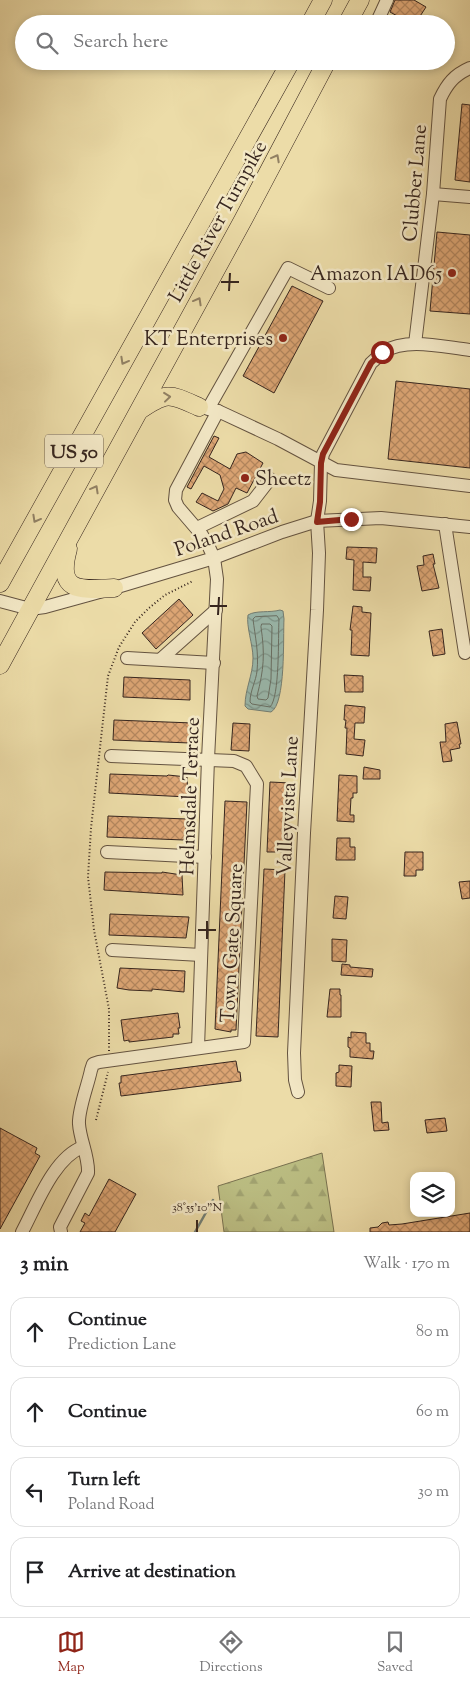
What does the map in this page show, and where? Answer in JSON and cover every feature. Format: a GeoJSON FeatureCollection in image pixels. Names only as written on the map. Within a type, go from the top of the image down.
{"type":"FeatureCollection","features":[{"type":"Feature","properties":{"kind":"highway"},"geometry":{"type":"LineString","coordinates":[[315,15],[323,0]]}},
{"type":"Feature","properties":{"kind":"highway"},"geometry":{"type":"LineString","coordinates":[[352,15],[360,0]]}},
{"type":"Feature","properties":{"kind":"highway","name":"Little River Turnpike"},"geometry":{"type":"LineString","coordinates":[[0,583],[286,70]]}},
{"type":"Feature","properties":{"kind":"highway","name":"Little River Turnpike"},"geometry":{"type":"LineString","coordinates":[[0,665],[243,220],[322,70]]}},
{"type":"Feature","properties":{"kind":"highway"},"geometry":{"type":"LineString","coordinates":[[138,412],[155,400],[167,396],[175,396],[208,409]]}},
{"type":"Feature","properties":{"kind":"highway"},"geometry":{"type":"LineString","coordinates":[[79,519],[65,560],[64,572],[68,582],[82,589],[114,588]]}},
{"type":"Feature","properties":{"kind":"street"},"geometry":{"type":"LineString","coordinates":[[380,15],[387,0]]}},
{"type":"Feature","properties":{"kind":"street","name":"Clubber Lane"},"geometry":{"type":"LineString","coordinates":[[415,344],[433,194],[440,99],[446,85],[453,78],[470,68]]}},
{"type":"Feature","properties":{"kind":"street"},"geometry":{"type":"LineString","coordinates":[[433,194],[470,198]]}},
{"type":"Feature","properties":{"kind":"street"},"geometry":{"type":"LineString","coordinates":[[214,558],[197,528],[178,507],[175,500],[176,490],[208,409],[288,268],[329,288]]}},
{"type":"Feature","properties":{"kind":"street"},"geometry":{"type":"LineString","coordinates":[[321,463],[323,454],[371,363],[382,352],[394,347],[415,344],[470,350]]}},
{"type":"Feature","properties":{"kind":"street"},"geometry":{"type":"LineString","coordinates":[[208,409],[278,439],[336,470],[470,486]]}},
{"type":"Feature","properties":{"kind":"street","name":"Valleyvista Lane"},"geometry":{"type":"LineString","coordinates":[[298,1092],[295,1080],[294,1059],[319,553],[314,486],[321,463]]}},
{"type":"Feature","properties":{"kind":"street"},"geometry":{"type":"LineString","coordinates":[[197,528],[253,502],[270,479]]}},
{"type":"Feature","properties":{"kind":"street","name":"Poland Road"},"geometry":{"type":"LineString","coordinates":[[0,601],[30,609],[45,607],[214,558],[282,532],[317,522],[380,518],[470,527]]}},
{"type":"Feature","properties":{"kind":"street"},"geometry":{"type":"LineString","coordinates":[[445,524],[465,653]]}},
{"type":"Feature","properties":{"kind":"street","name":"Helmsdale Terrace"},"geometry":{"type":"LineString","coordinates":[[198,1048],[208,759],[216,610],[217,579],[214,558]]}},
{"type":"Feature","properties":{"kind":"street"},"geometry":{"type":"LineString","coordinates":[[160,659],[216,610]]}},
{"type":"Feature","properties":{"kind":"street"},"geometry":{"type":"LineString","coordinates":[[127,658],[214,663]]}},
{"type":"Feature","properties":{"kind":"street"},"geometry":{"type":"LineString","coordinates":[[111,756],[208,759]]}},
{"type":"Feature","properties":{"kind":"street","name":"Town Gate Square"},"geometry":{"type":"LineString","coordinates":[[83,1147],[79,1122],[94,1064],[244,1042],[258,791],[257,784],[246,766],[234,761],[208,759]]}},
{"type":"Feature","properties":{"kind":"street"},"geometry":{"type":"LineString","coordinates":[[107,852],[205,857]]}},
{"type":"Feature","properties":{"kind":"street"},"geometry":{"type":"LineString","coordinates":[[112,950],[201,955]]}},
{"type":"Feature","properties":{"kind":"street"},"geometry":{"type":"LineString","coordinates":[[22,1232],[57,1166],[74,1150],[83,1147],[89,1164],[88,1173],[60,1227],[60,1232]]}},
{"type":"Feature","properties":{"kind":"path"},"geometry":{"type":"LineString","coordinates":[[109,1056],[109,1009],[94,930],[88,877],[91,828],[107,684],[119,647],[135,622],[165,595],[193,581]]}},
{"type":"Feature","properties":{"kind":"path"},"geometry":{"type":"LineString","coordinates":[[96,1120],[108,1066]]}},
{"type":"Feature","properties":{"kind":"green space"},"geometry":{"type":"Polygon","coordinates":[[[322,1153],[334,1232],[224,1232],[218,1186],[322,1153]]]}},
{"type":"Feature","properties":{"kind":"water"},"geometry":{"type":"Polygon","coordinates":[[[283,611],[284,619],[283,669],[279,697],[276,706],[271,712],[248,709],[245,706],[245,700],[253,658],[248,615],[283,611]]]}},
{"type":"Feature","properties":{"kind":"building"},"geometry":{"type":"Polygon","coordinates":[[[395,0],[414,0],[426,7],[421,15],[395,15],[390,12],[395,0]]]}},
{"type":"Feature","properties":{"kind":"building"},"geometry":{"type":"Polygon","coordinates":[[[462,104],[470,105],[470,182],[455,180],[462,104]]]}},
{"type":"Feature","properties":{"kind":"building","name":"Amazon IAD65"},"geometry":{"type":"Polygon","coordinates":[[[437,232],[470,235],[470,314],[430,311],[437,232]]]}},
{"type":"Feature","properties":{"kind":"building","name":"KT Enterprises"},"geometry":{"type":"Polygon","coordinates":[[[292,286],[323,301],[274,393],[243,376],[292,286]]]}},
{"type":"Feature","properties":{"kind":"building"},"geometry":{"type":"Polygon","coordinates":[[[396,381],[470,389],[470,468],[388,459],[396,381]]]}},
{"type":"Feature","properties":{"kind":"building","name":"Sheetz"},"geometry":{"type":"Polygon","coordinates":[[[214,436],[219,438],[209,457],[230,469],[237,454],[246,452],[263,463],[247,493],[236,488],[228,504],[213,511],[196,502],[202,493],[218,501],[224,489],[220,475],[204,466],[191,489],[187,487],[214,436]]]}},
{"type":"Feature","properties":{"kind":"building"},"geometry":{"type":"Polygon","coordinates":[[[347,547],[377,548],[376,563],[363,562],[363,577],[371,577],[370,591],[353,590],[354,560],[346,559],[347,547]]]}},
{"type":"Feature","properties":{"kind":"building"},"geometry":{"type":"Polygon","coordinates":[[[433,554],[435,564],[433,564],[439,588],[422,591],[417,566],[424,565],[423,556],[433,554]]]}},
{"type":"Feature","properties":{"kind":"building"},"geometry":{"type":"Polygon","coordinates":[[[179,599],[193,615],[156,649],[142,633],[179,599]]]}},
{"type":"Feature","properties":{"kind":"building"},"geometry":{"type":"Polygon","coordinates":[[[353,606],[362,607],[362,612],[371,613],[369,656],[351,655],[352,630],[350,630],[353,606]]]}},
{"type":"Feature","properties":{"kind":"building"},"geometry":{"type":"Polygon","coordinates":[[[442,629],[445,654],[433,656],[429,631],[442,629]]]}},
{"type":"Feature","properties":{"kind":"building"},"geometry":{"type":"Polygon","coordinates":[[[344,675],[363,676],[363,692],[345,692],[344,675]]]}},
{"type":"Feature","properties":{"kind":"building"},"geometry":{"type":"Polygon","coordinates":[[[124,677],[190,680],[190,700],[123,697],[124,677]]]}},
{"type":"Feature","properties":{"kind":"building"},"geometry":{"type":"Polygon","coordinates":[[[345,705],[365,707],[364,723],[355,723],[354,739],[365,740],[363,756],[346,754],[347,728],[345,728],[346,720],[344,720],[345,705]]]}},
{"type":"Feature","properties":{"kind":"building"},"geometry":{"type":"Polygon","coordinates":[[[114,720],[193,723],[190,743],[113,740],[114,720]]]}},
{"type":"Feature","properties":{"kind":"building"},"geometry":{"type":"Polygon","coordinates":[[[457,722],[460,748],[450,750],[452,761],[443,762],[440,742],[446,742],[445,724],[457,722]]]}},
{"type":"Feature","properties":{"kind":"building"},"geometry":{"type":"Polygon","coordinates":[[[233,723],[250,724],[249,751],[231,750],[233,723]]]}},
{"type":"Feature","properties":{"kind":"building"},"geometry":{"type":"Polygon","coordinates":[[[364,767],[380,770],[380,779],[363,779],[364,767]]]}},
{"type":"Feature","properties":{"kind":"building"},"geometry":{"type":"Polygon","coordinates":[[[110,774],[187,777],[188,797],[109,793],[110,774]]]}},
{"type":"Feature","properties":{"kind":"building"},"geometry":{"type":"Polygon","coordinates":[[[339,775],[357,776],[357,793],[353,793],[353,798],[351,798],[350,815],[354,815],[354,822],[337,821],[339,775]]]}},
{"type":"Feature","properties":{"kind":"building"},"geometry":{"type":"Polygon","coordinates":[[[270,782],[291,783],[287,852],[267,852],[270,782]]]}},
{"type":"Feature","properties":{"kind":"building"},"geometry":{"type":"Polygon","coordinates":[[[225,801],[247,802],[236,1030],[231,1030],[231,1032],[215,1029],[225,801]]]}},
{"type":"Feature","properties":{"kind":"building"},"geometry":{"type":"Polygon","coordinates":[[[108,816],[187,819],[184,840],[107,837],[108,816]]]}},
{"type":"Feature","properties":{"kind":"building"},"geometry":{"type":"Polygon","coordinates":[[[337,838],[350,838],[350,847],[355,847],[355,860],[336,860],[337,838]]]}},
{"type":"Feature","properties":{"kind":"building"},"geometry":{"type":"Polygon","coordinates":[[[405,852],[423,852],[423,870],[416,870],[416,876],[404,876],[405,852]]]}},
{"type":"Feature","properties":{"kind":"building"},"geometry":{"type":"Polygon","coordinates":[[[264,869],[285,870],[278,1037],[256,1036],[264,869]]]}},
{"type":"Feature","properties":{"kind":"building"},"geometry":{"type":"Polygon","coordinates":[[[105,872],[162,872],[182,875],[183,895],[104,890],[105,872]]]}},
{"type":"Feature","properties":{"kind":"building"},"geometry":{"type":"Polygon","coordinates":[[[470,881],[470,898],[462,899],[459,882],[470,881]]]}},
{"type":"Feature","properties":{"kind":"building"},"geometry":{"type":"Polygon","coordinates":[[[335,896],[348,897],[346,919],[333,918],[335,896]]]}},
{"type":"Feature","properties":{"kind":"building"},"geometry":{"type":"Polygon","coordinates":[[[110,914],[189,917],[186,938],[109,935],[110,914]]]}},
{"type":"Feature","properties":{"kind":"building"},"geometry":{"type":"Polygon","coordinates":[[[332,939],[347,940],[346,962],[332,961],[332,939]]]}},
{"type":"Feature","properties":{"kind":"building"},"geometry":{"type":"Polygon","coordinates":[[[342,964],[350,965],[350,967],[373,969],[372,977],[341,975],[342,964]]]}},
{"type":"Feature","properties":{"kind":"building"},"geometry":{"type":"Polygon","coordinates":[[[120,968],[185,971],[184,992],[117,988],[120,968]]]}},
{"type":"Feature","properties":{"kind":"building"},"geometry":{"type":"Polygon","coordinates":[[[330,989],[340,989],[341,1017],[327,1017],[330,989]]]}},
{"type":"Feature","properties":{"kind":"building"},"geometry":{"type":"Polygon","coordinates":[[[178,1013],[179,1034],[173,1034],[173,1037],[124,1041],[121,1020],[178,1013]]]}},
{"type":"Feature","properties":{"kind":"building"},"geometry":{"type":"Polygon","coordinates":[[[351,1032],[366,1033],[366,1043],[370,1043],[370,1051],[374,1051],[373,1059],[350,1057],[348,1037],[351,1038],[351,1032]]]}},
{"type":"Feature","properties":{"kind":"building"},"geometry":{"type":"Polygon","coordinates":[[[236,1061],[241,1081],[121,1096],[119,1083],[121,1083],[121,1076],[236,1061]]]}},
{"type":"Feature","properties":{"kind":"building"},"geometry":{"type":"Polygon","coordinates":[[[339,1065],[352,1066],[351,1087],[336,1086],[336,1073],[339,1072],[339,1065]]]}},
{"type":"Feature","properties":{"kind":"building"},"geometry":{"type":"Polygon","coordinates":[[[371,1102],[381,1102],[382,1123],[388,1122],[389,1130],[374,1131],[371,1102]]]}},
{"type":"Feature","properties":{"kind":"building"},"geometry":{"type":"Polygon","coordinates":[[[445,1118],[447,1131],[427,1133],[425,1120],[445,1118]]]}},
{"type":"Feature","properties":{"kind":"building"},"geometry":{"type":"Polygon","coordinates":[[[0,1128],[37,1148],[35,1153],[40,1156],[0,1229],[0,1128]]]}},
{"type":"Feature","properties":{"kind":"building"},"geometry":{"type":"Polygon","coordinates":[[[109,1179],[136,1194],[115,1232],[80,1232],[85,1223],[81,1221],[85,1213],[89,1216],[109,1179]]]}},
{"type":"Feature","properties":{"kind":"building"},"geometry":{"type":"Polygon","coordinates":[[[470,1213],[470,1232],[370,1232],[370,1228],[378,1227],[382,1223],[388,1222],[389,1225],[402,1224],[455,1217],[455,1215],[470,1213]]]}},
{"type":"Feature","properties":{"kind":"waterway"},"geometry":{"type":"LineString","coordinates":[[195,1232],[213,1200]]}},
{"type":"Feature","properties":{"kind":"place","name":"Amazon IAD65"},"geometry":{"type":"Point","coordinates":[452,273]}},
{"type":"Feature","properties":{"kind":"place","name":"KT Enterprises"},"geometry":{"type":"Point","coordinates":[283,338]}},
{"type":"Feature","properties":{"kind":"place","name":"Sheetz"},"geometry":{"type":"Point","coordinates":[245,478]}},
{"type":"Feature","properties":{"kind":"route"},"geometry":{"type":"LineString","coordinates":[[351,519],[317,522],[320,502],[321,463],[323,454],[371,363],[382,352]]}}]}
